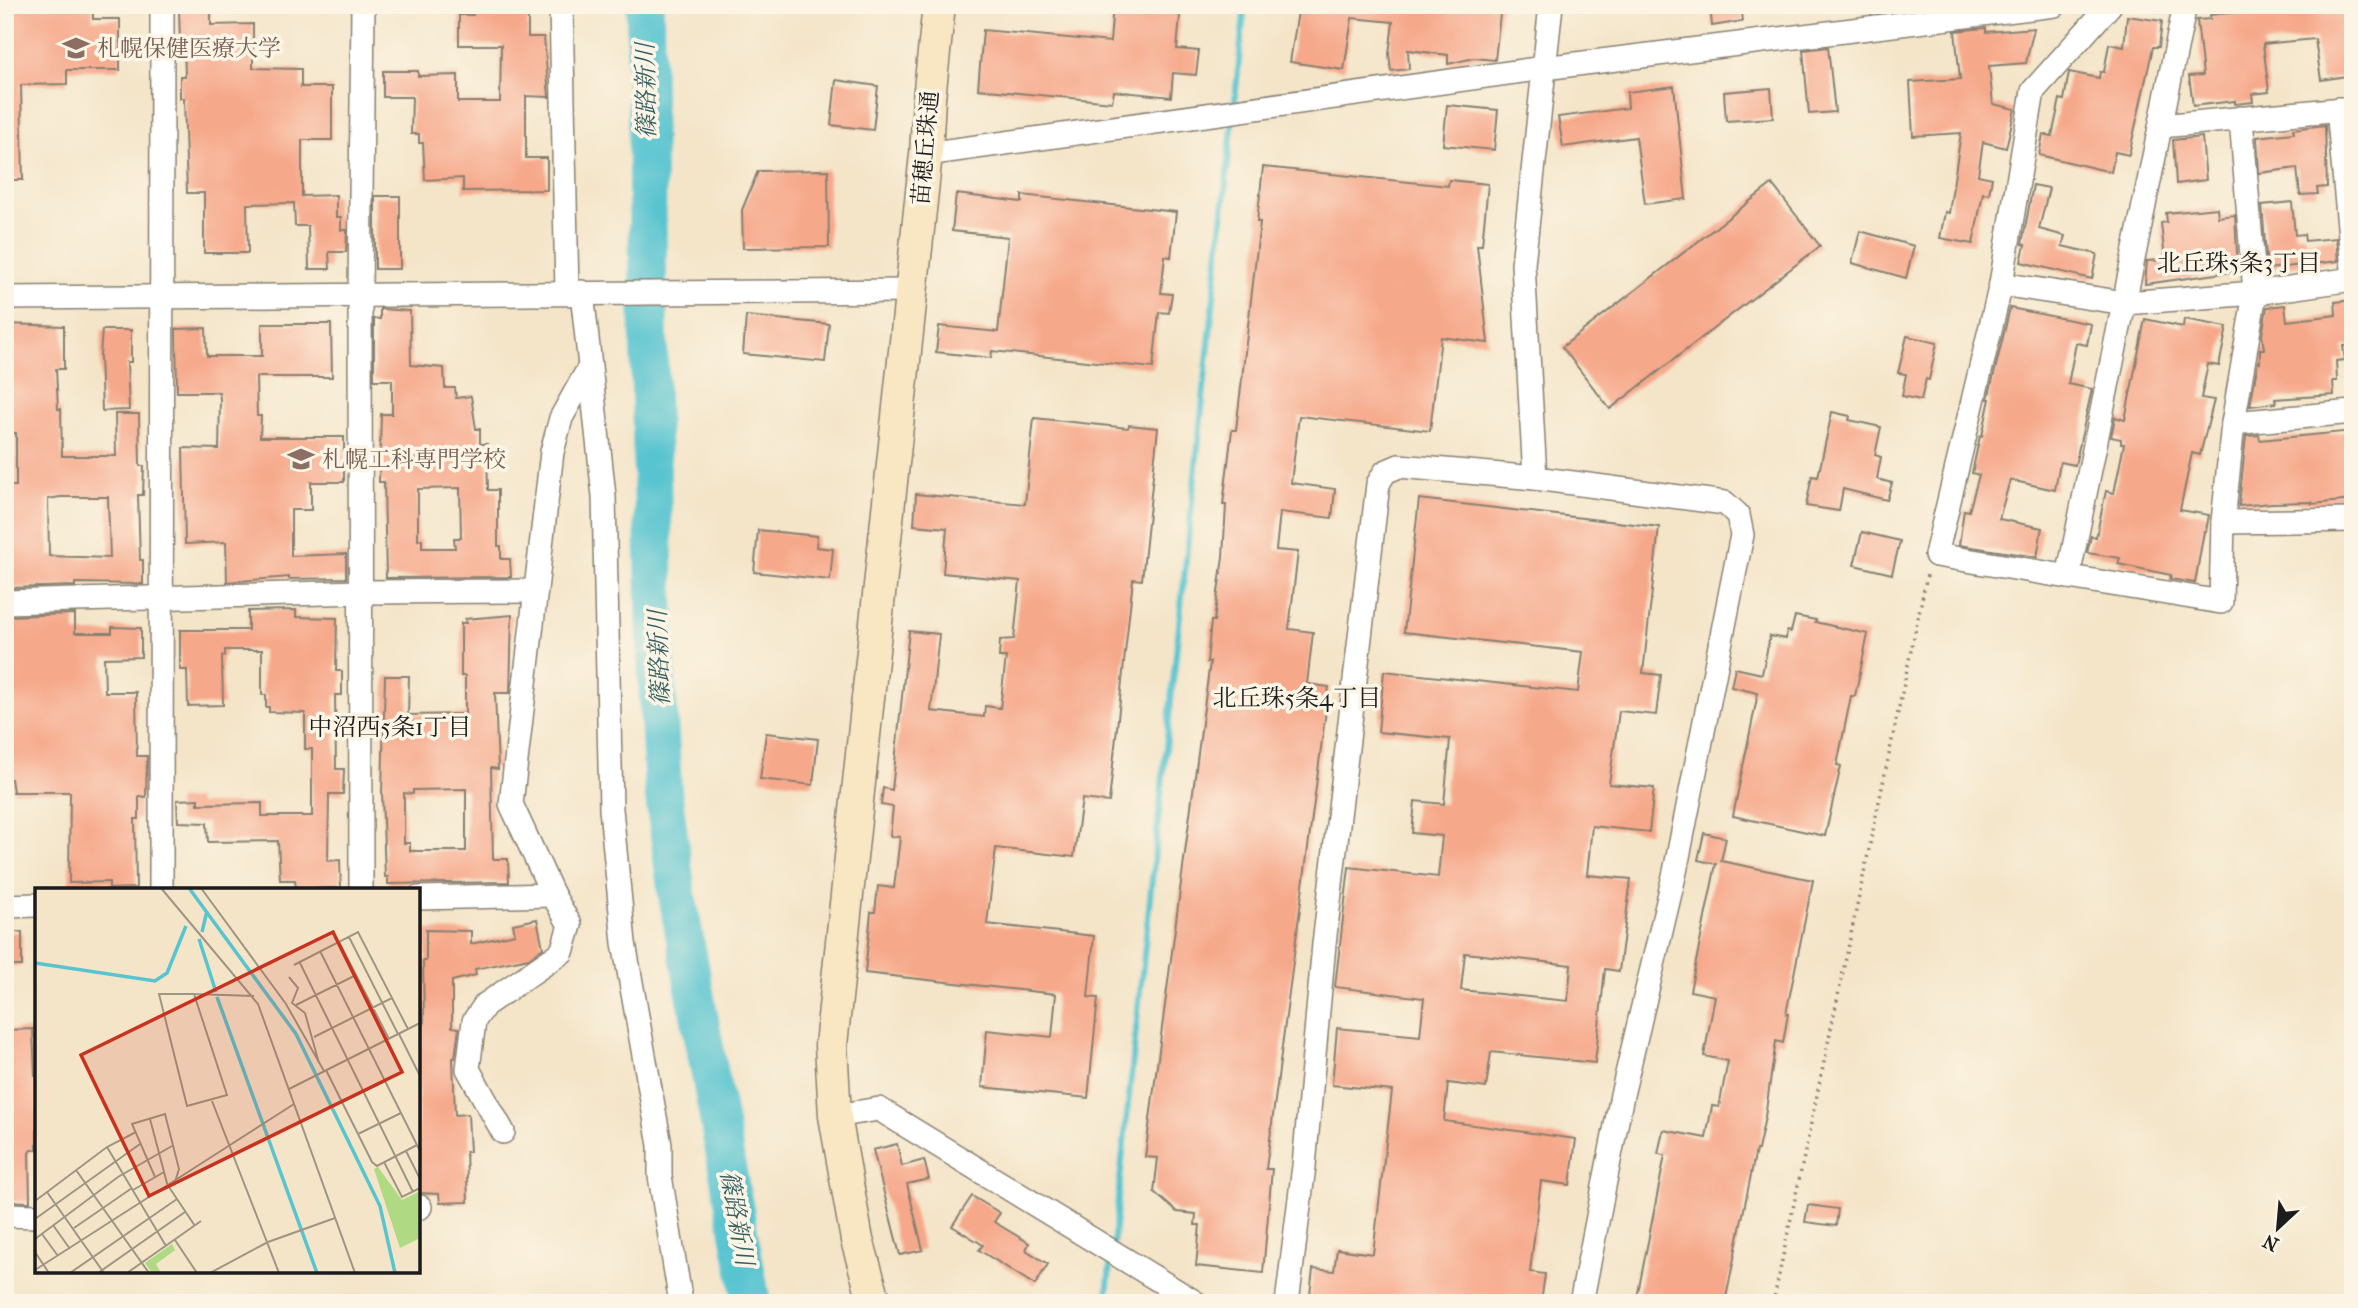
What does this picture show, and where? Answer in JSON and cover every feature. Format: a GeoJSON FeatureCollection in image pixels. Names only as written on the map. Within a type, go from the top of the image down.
{"type":"FeatureCollection","features":[{"type":"Feature","properties":{"kind":"street"},"geometry":{"type":"LineString","coordinates":[[161,888],[162,5]]}},
{"type":"Feature","properties":{"kind":"street"},"geometry":{"type":"LineString","coordinates":[[361,888],[360,295],[363,5]]}},
{"type":"Feature","properties":{"kind":"street"},"geometry":{"type":"LineString","coordinates":[[561,5],[589,369],[604,496],[611,808],[624,943],[660,1145],[660,1176],[681,1303]]}},
{"type":"Feature","properties":{"kind":"street","name":"苗穂丘珠通"},"geometry":{"type":"LineString","coordinates":[[875,1303],[857,1240],[835,1116],[831,1045],[926,154],[939,5]]}},
{"type":"Feature","properties":{"kind":"street"},"geometry":{"type":"LineString","coordinates":[[1535,478],[1523,264],[1550,5]]}},
{"type":"Feature","properties":{"kind":"street"},"geometry":{"type":"LineString","coordinates":[[926,154],[1544,68],[2055,5]]}},
{"type":"Feature","properties":{"kind":"street"},"geometry":{"type":"LineString","coordinates":[[2110,5],[2033,91],[2001,284],[1936,555],[2221,602],[2222,522],[2233,423],[2255,293],[2241,118]]}},
{"type":"Feature","properties":{"kind":"street"},"geometry":{"type":"LineString","coordinates":[[2068,577],[2185,5]]}},
{"type":"Feature","properties":{"kind":"street"},"geometry":{"type":"LineString","coordinates":[[2161,126],[2345,108],[2353,269]]}},
{"type":"Feature","properties":{"kind":"street"},"geometry":{"type":"LineString","coordinates":[[2001,284],[2125,303],[2255,293],[2353,279]]}},
{"type":"Feature","properties":{"kind":"street"},"geometry":{"type":"LineString","coordinates":[[5,298],[911,291]]}},
{"type":"Feature","properties":{"kind":"street"},"geometry":{"type":"LineString","coordinates":[[503,1132],[468,1069],[474,1021],[485,1005],[562,952],[570,925],[553,895],[511,804],[552,452],[561,418],[589,369]]}},
{"type":"Feature","properties":{"kind":"street"},"geometry":{"type":"LineString","coordinates":[[2233,423],[2353,412]]}},
{"type":"Feature","properties":{"kind":"street"},"geometry":{"type":"LineString","coordinates":[[1286,1303],[1304,1166],[1324,944],[1378,484],[1385,472],[1399,466],[1535,478],[1725,503],[1738,515],[1742,535],[1680,845],[1622,1095],[1581,1303]]}},
{"type":"Feature","properties":{"kind":"street"},"geometry":{"type":"LineString","coordinates":[[2222,522],[2353,520]]}},
{"type":"Feature","properties":{"kind":"street"},"geometry":{"type":"LineString","coordinates":[[5,602],[161,596],[535,591]]}},
{"type":"Feature","properties":{"kind":"street"},"geometry":{"type":"LineString","coordinates":[[420,898],[553,895]]}},
{"type":"Feature","properties":{"kind":"street"},"geometry":{"type":"LineString","coordinates":[[5,906],[35,905]]}},
{"type":"Feature","properties":{"kind":"street"},"geometry":{"type":"LineString","coordinates":[[835,1116],[879,1109],[1196,1303]]}},
{"type":"Feature","properties":{"kind":"street"},"geometry":{"type":"LineString","coordinates":[[5,1215],[35,1216]]}},
{"type":"Feature","properties":{"kind":"path"},"geometry":{"type":"LineString","coordinates":[[1773,1303],[1928,570],[1936,555]]}},
{"type":"Feature","properties":{"kind":"building","name":"札幌保健医療大学"},"geometry":{"type":"Polygon","coordinates":[[[5,5],[93,5],[93,19],[120,19],[120,70],[67,70],[67,84],[21,85],[23,180],[5,180],[5,5]]]}},
{"type":"Feature","properties":{"kind":"building"},"geometry":{"type":"Polygon","coordinates":[[[473,5],[528,8],[528,37],[544,37],[549,97],[526,96],[526,158],[547,158],[547,190],[463,191],[463,178],[425,180],[423,143],[419,143],[419,134],[411,134],[412,97],[383,97],[383,71],[418,71],[418,76],[458,75],[458,102],[500,102],[501,45],[459,45],[459,15],[473,15],[473,5]]]}},
{"type":"Feature","properties":{"kind":"building"},"geometry":{"type":"Polygon","coordinates":[[[1113,5],[1181,5],[1177,49],[1199,51],[1196,75],[1173,73],[1171,97],[1114,91],[1112,102],[978,89],[983,30],[1110,42],[1113,5]]]}},
{"type":"Feature","properties":{"kind":"building"},"geometry":{"type":"Polygon","coordinates":[[[1299,5],[1501,5],[1495,60],[1474,58],[1448,64],[1448,55],[1408,50],[1409,69],[1391,71],[1389,54],[1393,22],[1352,18],[1344,70],[1290,62],[1299,5]]]}},
{"type":"Feature","properties":{"kind":"building"},"geometry":{"type":"Polygon","coordinates":[[[1710,5],[1741,5],[1743,21],[1712,26],[1710,5]]]}},
{"type":"Feature","properties":{"kind":"building"},"geometry":{"type":"Polygon","coordinates":[[[2248,5],[2296,5],[2296,8],[2353,6],[2353,75],[2321,80],[2315,39],[2263,44],[2269,92],[2252,94],[2253,102],[2235,104],[2235,101],[2193,106],[2189,76],[2203,75],[2197,20],[2210,19],[2210,15],[2249,11],[2248,5]]]}},
{"type":"Feature","properties":{"kind":"building"},"geometry":{"type":"Polygon","coordinates":[[[179,8],[211,8],[211,25],[253,24],[253,68],[301,69],[301,87],[332,87],[332,140],[302,140],[302,196],[336,195],[336,217],[341,217],[341,230],[347,230],[346,252],[329,252],[330,269],[309,269],[308,226],[295,226],[294,203],[247,204],[248,253],[204,253],[204,193],[187,193],[184,98],[180,98],[180,76],[185,76],[184,42],[180,42],[179,8]]]}},
{"type":"Feature","properties":{"kind":"building"},"geometry":{"type":"Polygon","coordinates":[[[2127,16],[2162,21],[2159,47],[2153,47],[2129,155],[2115,152],[2111,172],[2039,155],[2043,134],[2052,136],[2060,99],[2064,100],[2069,72],[2099,78],[2100,72],[2104,72],[2109,44],[2124,47],[2127,16]]]}},
{"type":"Feature","properties":{"kind":"building"},"geometry":{"type":"Polygon","coordinates":[[[1986,28],[1986,32],[2034,28],[2026,63],[1989,66],[1993,104],[2015,109],[2006,148],[1983,142],[1978,175],[1992,178],[1989,194],[1983,193],[1973,244],[1940,238],[1945,212],[1949,213],[1961,133],[1913,136],[1910,82],[1960,79],[1955,31],[1986,28]]]}},
{"type":"Feature","properties":{"kind":"building"},"geometry":{"type":"Polygon","coordinates":[[[1828,47],[1835,112],[1809,114],[1803,50],[1828,47]]]}},
{"type":"Feature","properties":{"kind":"building"},"geometry":{"type":"Polygon","coordinates":[[[836,80],[878,86],[873,130],[831,125],[836,80]]]}},
{"type":"Feature","properties":{"kind":"building"},"geometry":{"type":"Polygon","coordinates":[[[1674,86],[1686,199],[1645,204],[1636,137],[1563,147],[1558,117],[1628,108],[1627,92],[1674,86]]]}},
{"type":"Feature","properties":{"kind":"building"},"geometry":{"type":"Polygon","coordinates":[[[1771,88],[1773,118],[1726,121],[1724,92],[1771,88]]]}},
{"type":"Feature","properties":{"kind":"building"},"geometry":{"type":"Polygon","coordinates":[[[1447,105],[1498,110],[1494,150],[1443,145],[1447,105]]]}},
{"type":"Feature","properties":{"kind":"building"},"geometry":{"type":"Polygon","coordinates":[[[2325,125],[2327,187],[2317,188],[2318,194],[2300,195],[2297,168],[2259,173],[2257,137],[2294,133],[2293,129],[2325,125]]]}},
{"type":"Feature","properties":{"kind":"building"},"geometry":{"type":"Polygon","coordinates":[[[2202,137],[2206,180],[2176,184],[2173,140],[2202,137]]]}},
{"type":"Feature","properties":{"kind":"building"},"geometry":{"type":"Polygon","coordinates":[[[1263,167],[1448,186],[1449,180],[1488,184],[1482,245],[1477,245],[1488,343],[1441,337],[1430,431],[1299,416],[1291,483],[1335,489],[1332,518],[1280,512],[1276,550],[1298,552],[1289,629],[1313,632],[1307,684],[1329,687],[1266,1169],[1272,1169],[1263,1273],[1196,1266],[1200,1225],[1195,1225],[1196,1214],[1177,1212],[1154,1192],[1158,1158],[1145,1157],[1210,662],[1207,662],[1211,621],[1214,621],[1223,557],[1226,505],[1223,505],[1232,430],[1236,430],[1260,222],[1257,222],[1263,167]]]}},
{"type":"Feature","properties":{"kind":"building"},"geometry":{"type":"Polygon","coordinates":[[[828,170],[829,247],[743,248],[742,210],[758,171],[828,170]]]}},
{"type":"Feature","properties":{"kind":"building"},"geometry":{"type":"Polygon","coordinates":[[[1772,184],[1820,246],[1610,409],[1562,347],[1772,184]]]}},
{"type":"Feature","properties":{"kind":"building"},"geometry":{"type":"Polygon","coordinates":[[[2033,185],[2049,188],[2039,229],[2065,236],[2062,246],[2097,254],[2092,279],[2021,262],[2033,185]]]}},
{"type":"Feature","properties":{"kind":"building"},"geometry":{"type":"Polygon","coordinates":[[[956,194],[1022,202],[1022,195],[1176,212],[1171,257],[1165,256],[1161,293],[1172,294],[1169,313],[1159,312],[1153,368],[992,351],[991,358],[936,352],[939,326],[998,332],[1008,237],[952,231],[956,194]]]}},
{"type":"Feature","properties":{"kind":"building"},"geometry":{"type":"Polygon","coordinates":[[[375,196],[400,196],[400,269],[375,269],[375,196]]]}},
{"type":"Feature","properties":{"kind":"building"},"geometry":{"type":"Polygon","coordinates":[[[2292,202],[2295,235],[2304,234],[2305,241],[2336,238],[2338,261],[2267,269],[2262,205],[2292,202]]]}},
{"type":"Feature","properties":{"kind":"building"},"geometry":{"type":"Polygon","coordinates":[[[2217,208],[2218,217],[2235,215],[2238,271],[2145,284],[2147,261],[2165,260],[2161,223],[2167,222],[2166,213],[2217,208]]]}},
{"type":"Feature","properties":{"kind":"building"},"geometry":{"type":"Polygon","coordinates":[[[1860,231],[1914,246],[1906,278],[1852,263],[1860,231]]]}},
{"type":"Feature","properties":{"kind":"building"},"geometry":{"type":"Polygon","coordinates":[[[2353,300],[2353,346],[2343,346],[2345,360],[2336,361],[2337,381],[2333,381],[2334,395],[2275,399],[2276,403],[2250,406],[2258,362],[2260,363],[2260,349],[2264,349],[2262,335],[2267,307],[2285,305],[2287,321],[2336,315],[2335,302],[2353,300]]]}},
{"type":"Feature","properties":{"kind":"building"},"geometry":{"type":"Polygon","coordinates":[[[2010,308],[2091,324],[2087,345],[2076,343],[2068,384],[2092,389],[2075,465],[2060,462],[2055,490],[2010,480],[1999,519],[2042,528],[2037,557],[1959,545],[1964,510],[1969,511],[1979,475],[1972,473],[2010,308]]]}},
{"type":"Feature","properties":{"kind":"building"},"geometry":{"type":"Polygon","coordinates":[[[380,309],[410,311],[411,365],[444,368],[445,388],[455,388],[456,398],[471,396],[476,429],[480,429],[480,444],[487,444],[488,490],[498,490],[498,546],[501,546],[501,559],[510,559],[511,577],[386,578],[384,482],[379,482],[381,414],[392,414],[392,380],[374,380],[374,319],[380,319],[380,309]],[[460,488],[418,489],[418,540],[422,539],[422,548],[455,548],[454,538],[461,538],[460,488]]]}},
{"type":"Feature","properties":{"kind":"building"},"geometry":{"type":"Polygon","coordinates":[[[746,316],[829,324],[825,362],[743,354],[746,316]]]}},
{"type":"Feature","properties":{"kind":"building"},"geometry":{"type":"Polygon","coordinates":[[[2145,319],[2183,327],[2184,319],[2227,327],[2219,366],[2208,364],[2201,398],[2214,400],[2200,455],[2192,453],[2180,510],[2209,515],[2195,583],[2170,579],[2171,575],[2118,564],[2120,558],[2087,553],[2091,536],[2096,537],[2106,491],[2114,493],[2124,444],[2121,444],[2121,439],[2111,437],[2115,417],[2125,420],[2145,319]]]}},
{"type":"Feature","properties":{"kind":"building"},"geometry":{"type":"Polygon","coordinates":[[[5,324],[64,326],[64,369],[56,369],[58,409],[61,409],[62,456],[116,456],[115,414],[139,414],[140,466],[144,466],[143,495],[138,495],[143,584],[75,583],[75,586],[8,588],[9,505],[6,505],[6,486],[16,486],[16,433],[5,433],[5,324]],[[108,497],[48,499],[49,556],[110,558],[108,497]]]}},
{"type":"Feature","properties":{"kind":"building"},"geometry":{"type":"Polygon","coordinates":[[[262,324],[331,324],[332,377],[256,377],[257,416],[261,416],[260,437],[344,437],[344,482],[311,482],[311,510],[291,510],[291,556],[346,554],[346,578],[289,577],[227,582],[226,542],[185,544],[183,448],[219,449],[220,399],[219,392],[177,392],[176,329],[206,328],[207,356],[262,356],[262,324]]]}},
{"type":"Feature","properties":{"kind":"building"},"geometry":{"type":"Polygon","coordinates":[[[102,330],[131,330],[131,362],[127,362],[129,410],[102,411],[102,330]]]}},
{"type":"Feature","properties":{"kind":"building"},"geometry":{"type":"Polygon","coordinates":[[[1907,336],[1937,343],[1929,380],[1926,379],[1921,400],[1902,396],[1906,374],[1898,373],[1907,336]]]}},
{"type":"Feature","properties":{"kind":"building"},"geometry":{"type":"Polygon","coordinates":[[[1832,412],[1850,416],[1849,420],[1881,427],[1875,455],[1881,457],[1877,479],[1892,483],[1887,500],[1843,489],[1839,511],[1806,506],[1812,476],[1818,477],[1832,412]]]}},
{"type":"Feature","properties":{"kind":"building"},"geometry":{"type":"Polygon","coordinates":[[[1034,418],[1128,428],[1129,425],[1158,428],[1142,580],[1133,579],[1109,802],[1082,799],[1074,857],[996,848],[987,924],[1094,936],[1088,997],[1098,998],[1088,1098],[982,1087],[987,1030],[1052,1037],[1056,994],[865,973],[871,912],[875,912],[878,886],[894,888],[900,837],[890,836],[893,807],[881,805],[883,788],[892,790],[909,631],[939,634],[931,711],[984,717],[985,706],[1000,708],[1006,657],[999,657],[1000,640],[1014,639],[1020,581],[943,573],[947,528],[914,525],[916,494],[1025,504],[1034,418]]]}},
{"type":"Feature","properties":{"kind":"building"},"geometry":{"type":"Polygon","coordinates":[[[2353,431],[2353,500],[2239,506],[2246,436],[2259,435],[2260,440],[2353,431]]]}},
{"type":"Feature","properties":{"kind":"building"},"geometry":{"type":"Polygon","coordinates":[[[1419,499],[1659,527],[1643,673],[1661,675],[1656,715],[1619,711],[1609,784],[1654,788],[1649,832],[1592,826],[1587,875],[1631,879],[1619,971],[1605,969],[1595,1063],[1491,1052],[1486,1088],[1448,1083],[1444,1121],[1576,1139],[1570,1185],[1541,1181],[1530,1272],[1545,1274],[1541,1303],[1309,1303],[1313,1269],[1334,1271],[1337,1249],[1373,1254],[1392,1091],[1332,1085],[1337,1028],[1420,1036],[1424,998],[1335,987],[1349,867],[1438,877],[1442,836],[1412,833],[1415,801],[1444,804],[1450,739],[1378,732],[1384,671],[1578,692],[1583,652],[1404,632],[1419,499]],[[1465,953],[1461,990],[1568,1001],[1571,965],[1465,953]]]}},
{"type":"Feature","properties":{"kind":"building"},"geometry":{"type":"Polygon","coordinates":[[[758,530],[817,536],[816,547],[833,549],[830,580],[754,572],[758,530]]]}},
{"type":"Feature","properties":{"kind":"building"},"geometry":{"type":"Polygon","coordinates":[[[1862,532],[1900,541],[1892,574],[1854,565],[1862,532]]]}},
{"type":"Feature","properties":{"kind":"building"},"geometry":{"type":"Polygon","coordinates":[[[296,610],[296,617],[337,618],[336,671],[342,671],[342,695],[335,695],[336,769],[344,769],[343,794],[329,794],[328,861],[340,860],[341,888],[296,888],[295,880],[280,880],[278,841],[208,842],[207,823],[178,822],[177,800],[198,799],[198,804],[262,803],[262,816],[312,816],[312,749],[305,749],[305,713],[269,712],[266,695],[262,695],[262,650],[225,650],[225,656],[222,656],[223,705],[188,706],[187,670],[180,670],[180,630],[248,630],[248,611],[296,610]]]}},
{"type":"Feature","properties":{"kind":"building"},"geometry":{"type":"Polygon","coordinates":[[[75,614],[75,633],[112,633],[112,627],[141,628],[141,657],[104,658],[105,692],[136,692],[137,756],[147,756],[146,797],[139,796],[139,819],[135,819],[136,888],[109,888],[109,882],[69,883],[70,792],[13,792],[11,779],[5,779],[5,616],[75,614]]]}},
{"type":"Feature","properties":{"kind":"building"},"geometry":{"type":"Polygon","coordinates":[[[512,615],[510,693],[495,693],[498,769],[491,768],[493,859],[508,859],[509,882],[388,884],[388,877],[385,877],[382,793],[385,676],[409,676],[408,715],[465,714],[465,676],[461,676],[461,623],[466,623],[465,619],[512,615]],[[466,789],[413,790],[413,794],[404,793],[404,843],[410,843],[410,851],[466,851],[466,789]]]}},
{"type":"Feature","properties":{"kind":"building"},"geometry":{"type":"Polygon","coordinates":[[[1795,616],[1868,634],[1855,696],[1851,696],[1837,765],[1841,766],[1825,836],[1733,816],[1758,693],[1731,687],[1735,668],[1762,674],[1770,636],[1786,639],[1787,631],[1791,632],[1795,616]]]}},
{"type":"Feature","properties":{"kind":"building"},"geometry":{"type":"Polygon","coordinates":[[[766,733],[818,739],[813,785],[760,779],[766,733]]]}},
{"type":"Feature","properties":{"kind":"building"},"geometry":{"type":"Polygon","coordinates":[[[1704,833],[1726,838],[1721,861],[1813,880],[1786,1014],[1783,1043],[1776,1041],[1765,1117],[1725,1303],[1636,1303],[1665,1155],[1658,1154],[1663,1130],[1706,1138],[1712,1106],[1719,1107],[1728,1061],[1704,1056],[1715,996],[1690,991],[1716,864],[1698,860],[1704,833]]]}},
{"type":"Feature","properties":{"kind":"building"},"geometry":{"type":"Polygon","coordinates":[[[537,919],[543,948],[529,958],[475,969],[476,975],[452,981],[452,1027],[459,1028],[453,1058],[455,1115],[468,1114],[468,1202],[440,1203],[439,1194],[420,1193],[420,1024],[424,1024],[423,961],[426,961],[426,930],[471,931],[471,944],[515,934],[513,924],[537,919]]]}},
{"type":"Feature","properties":{"kind":"building"},"geometry":{"type":"Polygon","coordinates":[[[5,932],[22,932],[22,966],[5,966],[5,932]]]}},
{"type":"Feature","properties":{"kind":"building"},"geometry":{"type":"Polygon","coordinates":[[[33,1029],[35,1150],[29,1153],[30,1202],[5,1201],[6,1030],[33,1029]]]}},
{"type":"Feature","properties":{"kind":"building"},"geometry":{"type":"Polygon","coordinates":[[[897,1144],[902,1166],[924,1160],[929,1179],[907,1184],[923,1250],[900,1255],[873,1150],[897,1144]]]}},
{"type":"Feature","properties":{"kind":"building"},"geometry":{"type":"Polygon","coordinates":[[[972,1196],[1000,1213],[994,1222],[1029,1243],[1026,1250],[1048,1264],[1035,1285],[979,1250],[983,1245],[952,1226],[972,1196]]]}},
{"type":"Feature","properties":{"kind":"building"},"geometry":{"type":"Polygon","coordinates":[[[1808,1205],[1838,1209],[1836,1226],[1805,1222],[1808,1205]]]}},
{"type":"Feature","properties":{"kind":"waterway","name":"篠路新川"},"geometry":{"type":"LineString","coordinates":[[645,5],[649,351],[657,681],[663,790],[677,895],[752,1303]]}},
{"type":"Feature","properties":{"kind":"waterway"},"geometry":{"type":"LineString","coordinates":[[1113,1246],[1245,5]]}},
{"type":"Feature","properties":{"kind":"waterway"},"geometry":{"type":"LineString","coordinates":[[1106,1303],[1111,1257]]}},
{"type":"Feature","properties":{"kind":"place","name":"札幌保健医療大学"},"geometry":{"type":"Point","coordinates":[76,48]}},
{"type":"Feature","properties":{"kind":"place","name":"札幌工科専門学校"},"geometry":{"type":"Point","coordinates":[301,459]}},
{"type":"Feature","properties":{"kind":"district","name":"北丘珠5条3丁目"},"geometry":{"type":"Point","coordinates":[2239,263]}},
{"type":"Feature","properties":{"kind":"district","name":"北丘珠5条4丁目"},"geometry":{"type":"Point","coordinates":[1297,698]}},
{"type":"Feature","properties":{"kind":"district","name":"中沼西5条1丁目"},"geometry":{"type":"Point","coordinates":[390,727]}}]}
